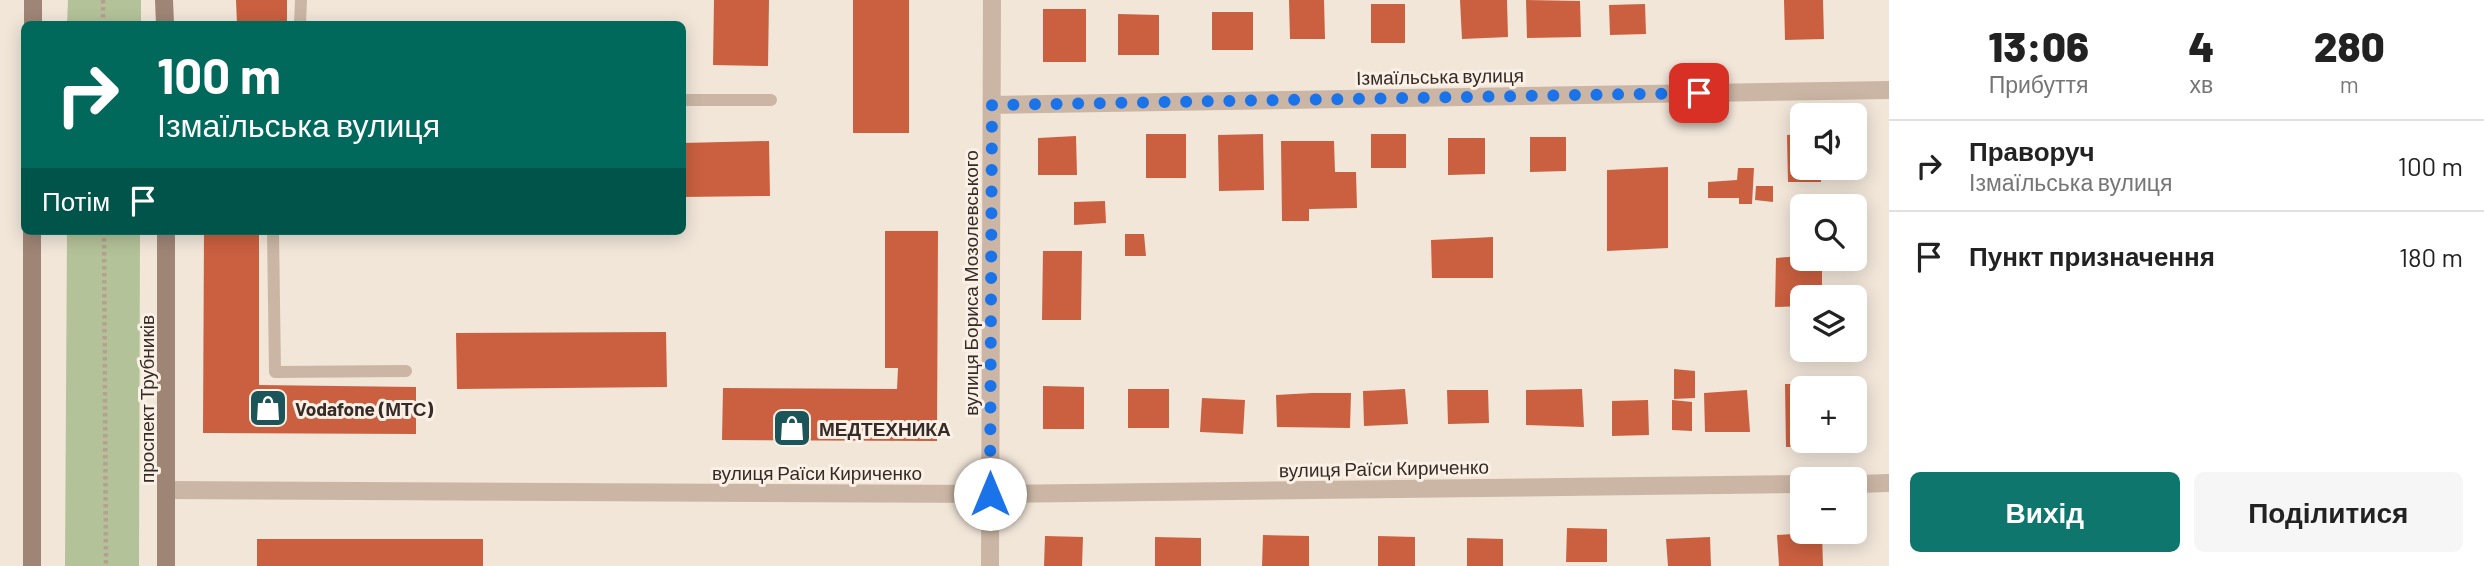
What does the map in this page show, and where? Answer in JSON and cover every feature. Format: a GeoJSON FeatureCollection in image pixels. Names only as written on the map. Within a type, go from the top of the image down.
{"type":"FeatureCollection","features":[{"type":"Feature","properties":{"kind":"main road"},"geometry":{"type":"LineString","coordinates":[[33,0],[33,21]]}},
{"type":"Feature","properties":{"kind":"main road"},"geometry":{"type":"LineString","coordinates":[[164,0],[164,21]]}},
{"type":"Feature","properties":{"kind":"main road"},"geometry":{"type":"LineString","coordinates":[[32,235],[32,566]]}},
{"type":"Feature","properties":{"kind":"main road","name":"проспект Трубників"},"geometry":{"type":"LineString","coordinates":[[166,235],[166,566]]}},
{"type":"Feature","properties":{"kind":"street","name":"вулиця Бориса Мозолевського"},"geometry":{"type":"LineString","coordinates":[[990,566],[992,0]]}},
{"type":"Feature","properties":{"kind":"street","name":"Ізмаїльська вулиця"},"geometry":{"type":"LineString","coordinates":[[992,105],[1889,90]]}},
{"type":"Feature","properties":{"kind":"street"},"geometry":{"type":"LineString","coordinates":[[1867,484],[1889,483]]}},
{"type":"Feature","properties":{"kind":"street","name":"вулиця Раїси Кириченко"},"geometry":{"type":"LineString","coordinates":[[167,490],[990,494],[1790,484]]}},
{"type":"Feature","properties":{"kind":"lane"},"geometry":{"type":"LineString","coordinates":[[300,21],[301,0]]}},
{"type":"Feature","properties":{"kind":"lane"},"geometry":{"type":"LineString","coordinates":[[686,100],[771,100]]}},
{"type":"Feature","properties":{"kind":"lane"},"geometry":{"type":"LineString","coordinates":[[273,235],[275,372],[406,371]]}},
{"type":"Feature","properties":{"kind":"path"},"geometry":{"type":"LineString","coordinates":[[103,0],[103,21]]}},
{"type":"Feature","properties":{"kind":"path"},"geometry":{"type":"LineString","coordinates":[[104,235],[106,566]]}},
{"type":"Feature","properties":{"kind":"green space"},"geometry":{"type":"Polygon","coordinates":[[[68,0],[141,0],[141,21],[67,21],[68,0]]]}},
{"type":"Feature","properties":{"kind":"green space"},"geometry":{"type":"Polygon","coordinates":[[[67,235],[140,235],[139,566],[65,566],[67,235]]]}},
{"type":"Feature","properties":{"kind":"building"},"geometry":{"type":"Polygon","coordinates":[[[236,0],[287,0],[287,21],[237,21],[236,0]]]}},
{"type":"Feature","properties":{"kind":"building"},"geometry":{"type":"Polygon","coordinates":[[[714,0],[769,0],[768,66],[713,65],[714,0]]]}},
{"type":"Feature","properties":{"kind":"building"},"geometry":{"type":"Polygon","coordinates":[[[853,0],[909,0],[909,133],[853,133],[853,0]]]}},
{"type":"Feature","properties":{"kind":"building"},"geometry":{"type":"Polygon","coordinates":[[[1289,0],[1324,0],[1325,39],[1290,39],[1289,0]]]}},
{"type":"Feature","properties":{"kind":"building"},"geometry":{"type":"Polygon","coordinates":[[[1460,0],[1507,0],[1508,37],[1462,39],[1460,0]]]}},
{"type":"Feature","properties":{"kind":"building"},"geometry":{"type":"Polygon","coordinates":[[[1526,0],[1580,1],[1581,37],[1527,38],[1526,0]]]}},
{"type":"Feature","properties":{"kind":"building"},"geometry":{"type":"Polygon","coordinates":[[[1784,0],[1823,0],[1824,39],[1785,40],[1784,0]]]}},
{"type":"Feature","properties":{"kind":"building"},"geometry":{"type":"Polygon","coordinates":[[[1371,4],[1405,4],[1405,43],[1371,43],[1371,4]]]}},
{"type":"Feature","properties":{"kind":"building"},"geometry":{"type":"Polygon","coordinates":[[[1645,4],[1646,34],[1610,35],[1609,5],[1645,4]]]}},
{"type":"Feature","properties":{"kind":"building"},"geometry":{"type":"Polygon","coordinates":[[[1043,9],[1086,9],[1086,62],[1043,62],[1043,9]]]}},
{"type":"Feature","properties":{"kind":"building"},"geometry":{"type":"Polygon","coordinates":[[[1212,12],[1253,12],[1253,50],[1212,50],[1212,12]]]}},
{"type":"Feature","properties":{"kind":"building"},"geometry":{"type":"Polygon","coordinates":[[[1118,14],[1159,15],[1159,55],[1118,55],[1118,14]]]}},
{"type":"Feature","properties":{"kind":"building"},"geometry":{"type":"Polygon","coordinates":[[[1146,134],[1186,134],[1186,178],[1146,178],[1146,134]]]}},
{"type":"Feature","properties":{"kind":"building"},"geometry":{"type":"Polygon","coordinates":[[[1263,134],[1264,190],[1219,191],[1218,135],[1263,134]]]}},
{"type":"Feature","properties":{"kind":"building"},"geometry":{"type":"Polygon","coordinates":[[[1371,134],[1406,134],[1406,168],[1371,168],[1371,134]]]}},
{"type":"Feature","properties":{"kind":"building"},"geometry":{"type":"Polygon","coordinates":[[[1787,135],[1790,135],[1790,180],[1821,182],[1788,182],[1787,135]]]}},
{"type":"Feature","properties":{"kind":"building"},"geometry":{"type":"Polygon","coordinates":[[[1076,136],[1077,175],[1038,175],[1038,138],[1076,136]]]}},
{"type":"Feature","properties":{"kind":"building"},"geometry":{"type":"Polygon","coordinates":[[[1530,137],[1566,137],[1566,171],[1530,172],[1530,137]]]}},
{"type":"Feature","properties":{"kind":"building"},"geometry":{"type":"Polygon","coordinates":[[[1448,138],[1485,138],[1485,174],[1448,175],[1448,138]]]}},
{"type":"Feature","properties":{"kind":"building"},"geometry":{"type":"Polygon","coordinates":[[[769,141],[770,196],[686,197],[686,143],[769,141]]]}},
{"type":"Feature","properties":{"kind":"building"},"geometry":{"type":"Polygon","coordinates":[[[1281,141],[1334,141],[1335,172],[1356,172],[1357,208],[1309,209],[1309,221],[1282,221],[1281,141]]]}},
{"type":"Feature","properties":{"kind":"building"},"geometry":{"type":"Polygon","coordinates":[[[1668,167],[1668,248],[1607,251],[1607,170],[1668,167]]]}},
{"type":"Feature","properties":{"kind":"building"},"geometry":{"type":"Polygon","coordinates":[[[1738,168],[1754,168],[1752,204],[1739,204],[1739,198],[1708,198],[1708,182],[1737,180],[1738,168]]]}},
{"type":"Feature","properties":{"kind":"building"},"geometry":{"type":"Polygon","coordinates":[[[1756,186],[1773,186],[1773,202],[1755,200],[1756,186]]]}},
{"type":"Feature","properties":{"kind":"building"},"geometry":{"type":"Polygon","coordinates":[[[1105,201],[1106,223],[1074,225],[1074,202],[1105,201]]]}},
{"type":"Feature","properties":{"kind":"building"},"geometry":{"type":"Polygon","coordinates":[[[885,231],[938,231],[937,441],[722,440],[723,388],[897,389],[898,368],[885,368],[885,231]]]}},
{"type":"Feature","properties":{"kind":"building"},"geometry":{"type":"Polygon","coordinates":[[[1125,234],[1144,234],[1146,256],[1125,256],[1125,234]]]}},
{"type":"Feature","properties":{"kind":"building"},"geometry":{"type":"Polygon","coordinates":[[[204,235],[259,235],[259,385],[416,387],[416,434],[203,433],[204,235]]]}},
{"type":"Feature","properties":{"kind":"building"},"geometry":{"type":"Polygon","coordinates":[[[1493,237],[1493,278],[1432,278],[1431,240],[1493,237]]]}},
{"type":"Feature","properties":{"kind":"building"},"geometry":{"type":"Polygon","coordinates":[[[1043,251],[1082,251],[1081,320],[1042,320],[1043,251]]]}},
{"type":"Feature","properties":{"kind":"building"},"geometry":{"type":"Polygon","coordinates":[[[1790,257],[1790,271],[1822,271],[1822,285],[1790,285],[1790,306],[1775,307],[1776,258],[1790,257]]]}},
{"type":"Feature","properties":{"kind":"building"},"geometry":{"type":"Polygon","coordinates":[[[666,332],[667,387],[457,389],[456,333],[666,332]]]}},
{"type":"Feature","properties":{"kind":"building"},"geometry":{"type":"Polygon","coordinates":[[[1674,369],[1695,371],[1695,398],[1674,399],[1674,369]]]}},
{"type":"Feature","properties":{"kind":"building"},"geometry":{"type":"Polygon","coordinates":[[[1785,384],[1790,384],[1790,447],[1786,447],[1785,384]]]}},
{"type":"Feature","properties":{"kind":"building"},"geometry":{"type":"Polygon","coordinates":[[[1043,386],[1084,387],[1084,429],[1043,429],[1043,386]]]}},
{"type":"Feature","properties":{"kind":"building"},"geometry":{"type":"Polygon","coordinates":[[[1128,389],[1169,389],[1169,428],[1128,428],[1128,389]]]}},
{"type":"Feature","properties":{"kind":"building"},"geometry":{"type":"Polygon","coordinates":[[[1405,389],[1408,424],[1364,426],[1363,391],[1405,389]]]}},
{"type":"Feature","properties":{"kind":"building"},"geometry":{"type":"Polygon","coordinates":[[[1582,389],[1584,427],[1526,425],[1526,390],[1582,389]]]}},
{"type":"Feature","properties":{"kind":"building"},"geometry":{"type":"Polygon","coordinates":[[[1447,390],[1488,390],[1489,423],[1448,424],[1447,390]]]}},
{"type":"Feature","properties":{"kind":"building"},"geometry":{"type":"Polygon","coordinates":[[[1747,390],[1750,432],[1705,432],[1704,393],[1747,390]]]}},
{"type":"Feature","properties":{"kind":"building"},"geometry":{"type":"Polygon","coordinates":[[[1351,393],[1350,428],[1277,427],[1276,395],[1351,393]]]}},
{"type":"Feature","properties":{"kind":"building"},"geometry":{"type":"Polygon","coordinates":[[[1202,398],[1245,400],[1243,434],[1200,432],[1202,398]]]}},
{"type":"Feature","properties":{"kind":"building"},"geometry":{"type":"Polygon","coordinates":[[[1648,400],[1649,435],[1612,436],[1612,401],[1648,400]]]}},
{"type":"Feature","properties":{"kind":"building"},"geometry":{"type":"Polygon","coordinates":[[[1672,400],[1692,402],[1692,431],[1672,430],[1672,400]]]}},
{"type":"Feature","properties":{"kind":"building"},"geometry":{"type":"Polygon","coordinates":[[[1567,528],[1607,529],[1607,562],[1566,562],[1567,528]]]}},
{"type":"Feature","properties":{"kind":"building"},"geometry":{"type":"Polygon","coordinates":[[[1790,534],[1790,544],[1822,544],[1823,566],[1779,566],[1777,535],[1790,534]]]}},
{"type":"Feature","properties":{"kind":"building"},"geometry":{"type":"Polygon","coordinates":[[[1263,535],[1309,536],[1309,566],[1262,566],[1263,535]]]}},
{"type":"Feature","properties":{"kind":"building"},"geometry":{"type":"Polygon","coordinates":[[[1045,536],[1083,537],[1082,566],[1044,566],[1045,536]]]}},
{"type":"Feature","properties":{"kind":"building"},"geometry":{"type":"Polygon","coordinates":[[[1378,536],[1415,537],[1415,566],[1378,566],[1378,536]]]}},
{"type":"Feature","properties":{"kind":"building"},"geometry":{"type":"Polygon","coordinates":[[[1155,537],[1201,538],[1201,566],[1155,566],[1155,537]]]}},
{"type":"Feature","properties":{"kind":"building"},"geometry":{"type":"Polygon","coordinates":[[[1710,537],[1711,566],[1668,566],[1666,539],[1710,537]]]}},
{"type":"Feature","properties":{"kind":"building"},"geometry":{"type":"Polygon","coordinates":[[[1467,538],[1503,539],[1503,566],[1467,566],[1467,538]]]}},
{"type":"Feature","properties":{"kind":"building"},"geometry":{"type":"Polygon","coordinates":[[[257,539],[483,539],[483,566],[257,566],[257,539]]]}},
{"type":"Feature","properties":{"kind":"place","name":"Vodafone (МТС)"},"geometry":{"type":"Point","coordinates":[268,408]}},
{"type":"Feature","properties":{"kind":"place","name":"МЕДТЕХНИКА"},"geometry":{"type":"Point","coordinates":[792,428]}},
{"type":"Feature","properties":{"kind":"route"},"geometry":{"type":"LineString","coordinates":[[990,494],[992,105],[1699,93]]}}]}
